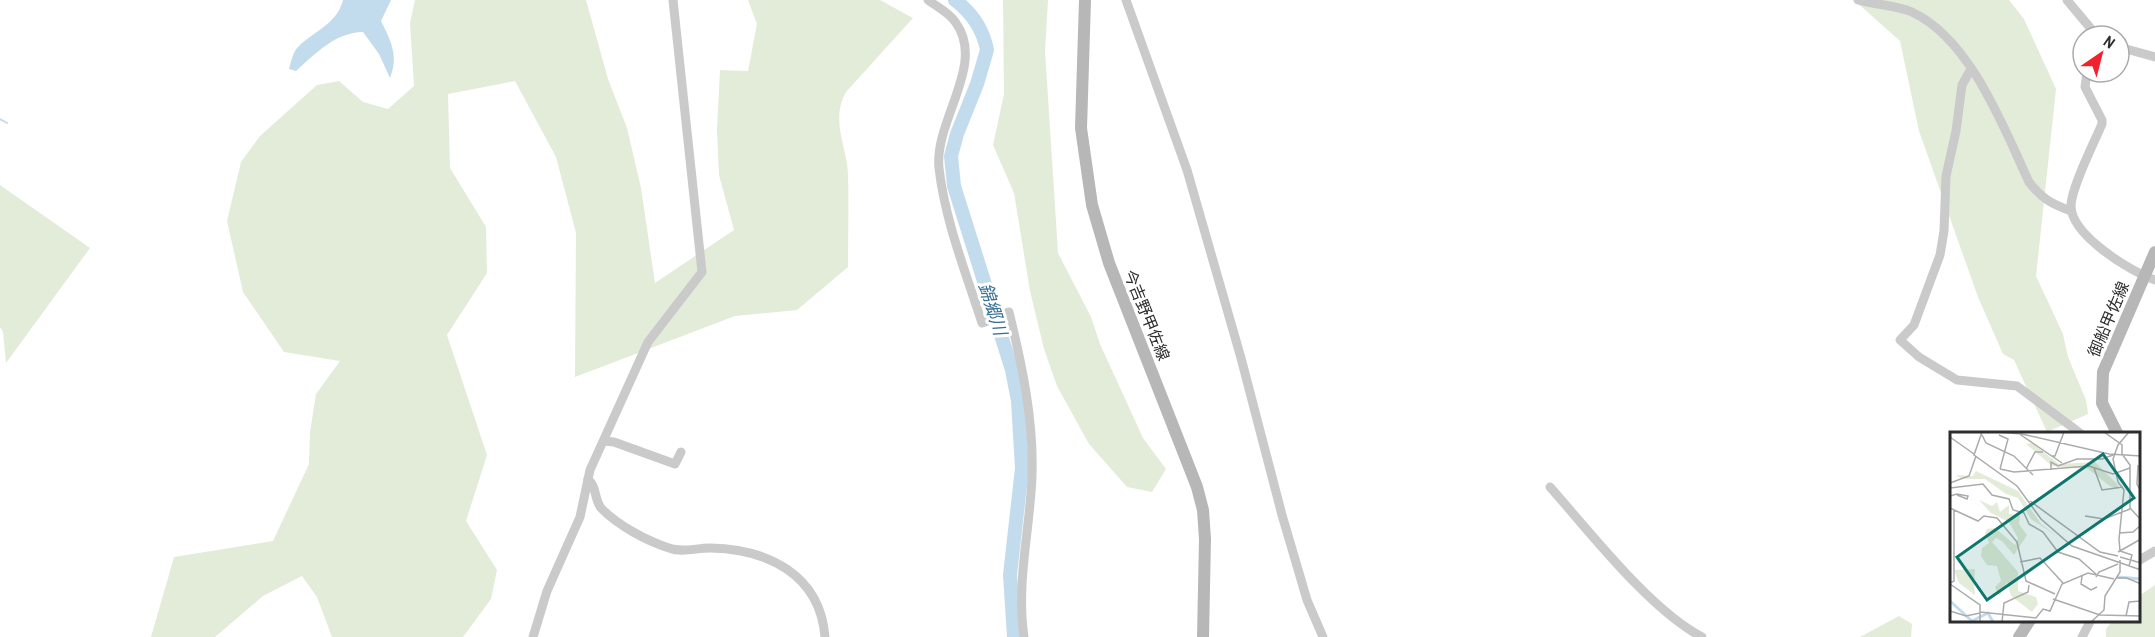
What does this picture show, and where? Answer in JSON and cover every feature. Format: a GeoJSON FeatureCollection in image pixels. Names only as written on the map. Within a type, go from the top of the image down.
{"type":"FeatureCollection","features":[{"type":"Feature","properties":{"kind":"main road","name":"今吉野甲佐線"},"geometry":{"type":"LineString","coordinates":[[1085,0],[1081,128],[1091,196],[1109,263],[1197,487],[1203,510],[1203,637]]}},
{"type":"Feature","properties":{"kind":"main road","name":"御船甲佐線"},"geometry":{"type":"LineString","coordinates":[[2116,432],[2102,403],[2101,381],[2150,278],[2155,252]]}},
{"type":"Feature","properties":{"kind":"main road"},"geometry":{"type":"LineString","coordinates":[[2019,637],[2029,622]]}},
{"type":"Feature","properties":{"kind":"street"},"geometry":{"type":"LineString","coordinates":[[533,637],[547,591],[580,517],[588,479],[648,342],[702,272],[673,0]]}},
{"type":"Feature","properties":{"kind":"street"},"geometry":{"type":"LineString","coordinates":[[928,0],[955,21],[963,35],[966,51],[964,69],[944,127],[939,152],[946,210],[982,323],[1009,312],[1026,398],[1032,475],[1022,577],[1021,617],[1024,637]]}},
{"type":"Feature","properties":{"kind":"street"},"geometry":{"type":"LineString","coordinates":[[1126,0],[1187,170],[1241,358],[1281,515],[1307,600],[1323,637]]}},
{"type":"Feature","properties":{"kind":"street"},"geometry":{"type":"LineString","coordinates":[[1858,0],[1909,11],[1931,22],[1948,37],[1971,69],[2029,182],[2040,196],[2049,203],[2072,211],[2102,251],[2113,260],[2150,278]]}},
{"type":"Feature","properties":{"kind":"street"},"geometry":{"type":"LineString","coordinates":[[2067,0],[2087,24]]}},
{"type":"Feature","properties":{"kind":"street"},"geometry":{"type":"LineString","coordinates":[[2131,50],[2155,57]]}},
{"type":"Feature","properties":{"kind":"street"},"geometry":{"type":"LineString","coordinates":[[1971,69],[1962,85],[1956,131],[1946,176],[1944,231],[1940,255],[1914,325],[1900,340],[1919,357],[1957,380],[2017,386],[2079,432]]}},
{"type":"Feature","properties":{"kind":"street"},"geometry":{"type":"LineString","coordinates":[[2072,211],[2074,194],[2102,124],[2085,84]]}},
{"type":"Feature","properties":{"kind":"street"},"geometry":{"type":"LineString","coordinates":[[604,441],[614,442],[675,464],[681,452]]}},
{"type":"Feature","properties":{"kind":"street"},"geometry":{"type":"LineString","coordinates":[[588,479],[592,483],[601,508],[638,534],[668,548],[680,550],[710,548],[764,557],[781,565],[810,589],[820,608],[825,637]]}},
{"type":"Feature","properties":{"kind":"street"},"geometry":{"type":"LineString","coordinates":[[1550,487],[1650,596],[1673,617],[1702,637]]}},
{"type":"Feature","properties":{"kind":"street"},"geometry":{"type":"LineString","coordinates":[[2140,560],[2155,551]]}},
{"type":"Feature","properties":{"kind":"street"},"geometry":{"type":"LineString","coordinates":[[2082,637],[2090,622]]}},
{"type":"Feature","properties":{"kind":"green space"},"geometry":{"type":"Polygon","coordinates":[[[415,0],[586,0],[608,79],[627,128],[641,188],[655,283],[734,230],[719,175],[717,129],[720,70],[748,71],[757,24],[748,0],[880,0],[913,18],[846,92],[841,103],[839,123],[848,174],[848,267],[797,310],[735,316],[575,377],[576,233],[556,157],[515,81],[448,94],[450,168],[486,227],[487,273],[447,335],[487,455],[466,521],[497,570],[491,599],[463,637],[332,637],[317,597],[302,576],[263,596],[215,637],[151,637],[174,557],[273,541],[309,464],[310,432],[316,394],[340,361],[284,352],[243,292],[227,221],[241,162],[260,136],[317,85],[339,81],[363,102],[388,109],[414,86],[410,23],[415,0]]]}},
{"type":"Feature","properties":{"kind":"green space"},"geometry":{"type":"Polygon","coordinates":[[[1003,0],[1048,0],[1045,51],[1058,253],[1091,317],[1100,344],[1143,438],[1166,469],[1152,492],[1127,487],[1089,444],[1057,386],[1044,349],[1030,291],[1014,193],[993,145],[1004,94],[1003,0]]]}},
{"type":"Feature","properties":{"kind":"green space"},"geometry":{"type":"Polygon","coordinates":[[[1854,0],[2009,0],[2024,19],[2056,89],[2036,276],[2063,334],[2068,357],[2086,400],[2088,414],[2047,432],[2014,360],[2003,354],[1978,297],[1919,131],[1900,41],[1854,0]]]}},
{"type":"Feature","properties":{"kind":"green space"},"geometry":{"type":"Polygon","coordinates":[[[0,185],[90,248],[6,363],[3,332],[0,327],[0,185]]]}},
{"type":"Feature","properties":{"kind":"green space"},"geometry":{"type":"Polygon","coordinates":[[[2155,585],[2155,637],[2106,637],[2106,629],[2111,622],[2140,622],[2140,595],[2155,585]]]}},
{"type":"Feature","properties":{"kind":"green space"},"geometry":{"type":"Polygon","coordinates":[[[1899,616],[1912,624],[1911,637],[1860,637],[1899,616]]]}},
{"type":"Feature","properties":{"kind":"water"},"geometry":{"type":"Polygon","coordinates":[[[343,0],[391,0],[381,21],[391,42],[394,56],[390,78],[379,54],[363,32],[335,40],[318,51],[296,71],[289,69],[296,49],[336,15],[343,0]]]}},
{"type":"Feature","properties":{"kind":"waterway","name":"錦郷川"},"geometry":{"type":"LineString","coordinates":[[955,0],[976,22],[987,50],[951,156],[954,186],[1012,370],[1018,401],[1022,468],[1010,575],[1014,637]]}},
{"type":"Feature","properties":{"kind":"waterway"},"geometry":{"type":"LineString","coordinates":[[0,119],[7,123]]}}]}
